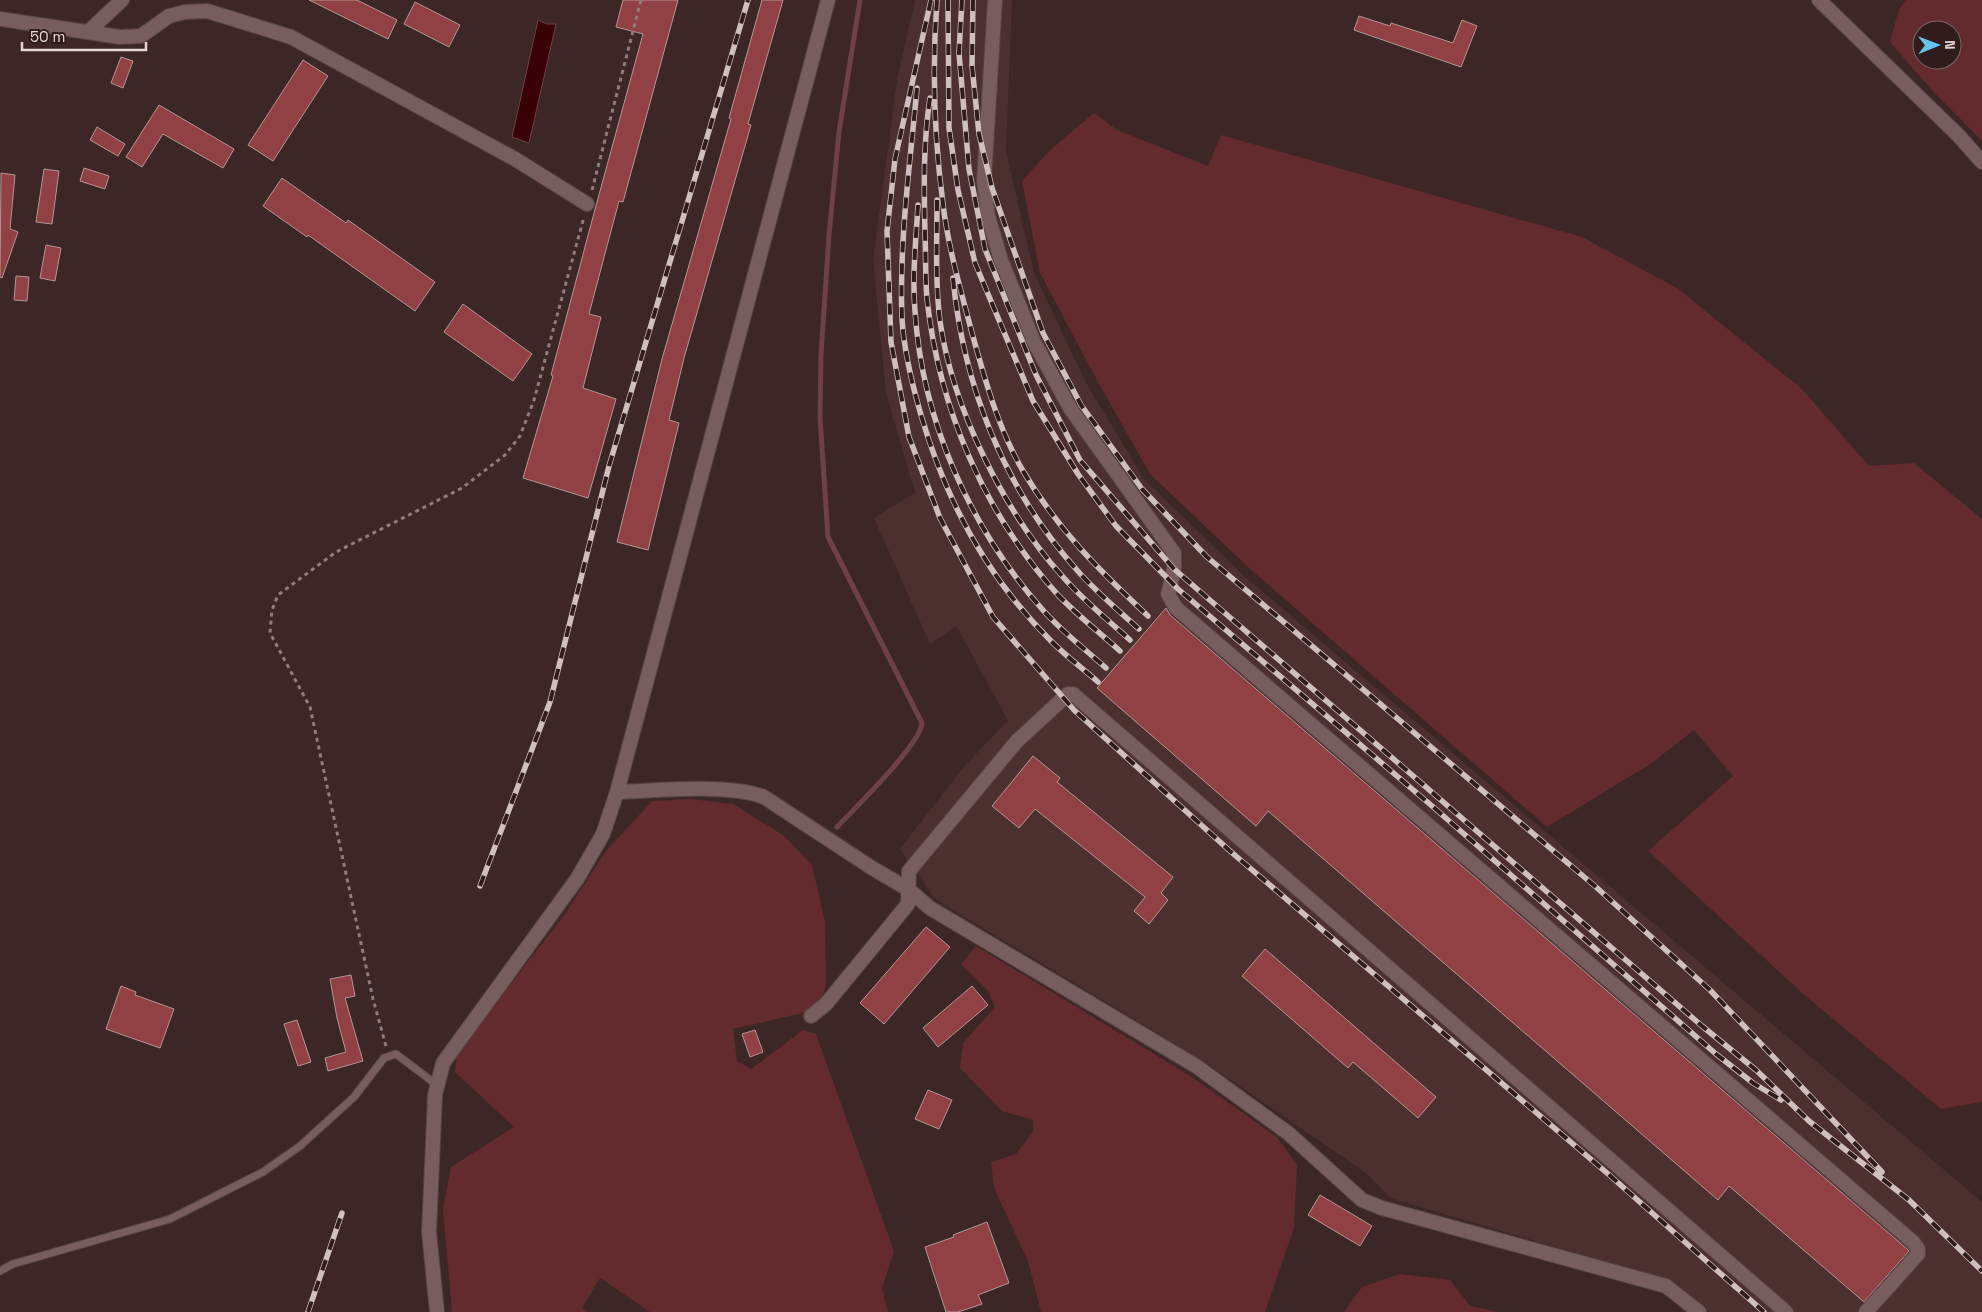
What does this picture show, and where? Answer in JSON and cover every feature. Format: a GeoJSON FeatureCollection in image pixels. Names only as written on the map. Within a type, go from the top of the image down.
{"type":"FeatureCollection","features":[{"type":"Feature","properties":{"kind":"street"},"geometry":{"type":"LineString","coordinates":[[88,32],[122,0]]}},
{"type":"Feature","properties":{"kind":"street"},"geometry":{"type":"LineString","coordinates":[[437,1312],[429,1232],[437,1085],[443,1063],[582,871],[603,834],[616,792],[828,0]]}},
{"type":"Feature","properties":{"kind":"street"},"geometry":{"type":"LineString","coordinates":[[995,0],[984,181],[988,216],[1001,260],[1034,342],[1070,408],[1174,552],[1174,569],[1168,594],[1176,608],[1913,1242],[1918,1248],[1918,1254],[1866,1312]]}},
{"type":"Feature","properties":{"kind":"street"},"geometry":{"type":"LineString","coordinates":[[1819,0],[1959,136],[1982,162]]}},
{"type":"Feature","properties":{"kind":"street"},"geometry":{"type":"LineString","coordinates":[[0,19],[120,37],[141,36],[169,16],[185,12],[207,11],[291,37],[515,159],[587,204]]}},
{"type":"Feature","properties":{"kind":"street"},"geometry":{"type":"LineString","coordinates":[[811,1016],[826,1004],[908,904],[909,871],[1017,741],[1068,694],[1073,694],[1786,1312]]}},
{"type":"Feature","properties":{"kind":"street"},"geometry":{"type":"LineString","coordinates":[[616,792],[730,790],[750,791],[764,797],[855,858],[908,889],[930,908],[1196,1066],[1288,1133],[1362,1200],[1382,1208],[1666,1286],[1699,1312]]}},
{"type":"Feature","properties":{"kind":"lane"},"geometry":{"type":"LineString","coordinates":[[0,1271],[21,1261],[170,1219],[264,1172],[300,1146],[354,1097],[371,1073],[388,1056],[396,1054],[437,1085]]}},
{"type":"Feature","properties":{"kind":"path"},"geometry":{"type":"LineString","coordinates":[[388,1056],[373,999],[310,708],[270,633],[272,610],[278,595],[336,552],[462,488],[505,455],[520,436],[534,400],[587,204],[601,163],[641,0]]}},
{"type":"Feature","properties":{"kind":"shaded area"},"geometry":{"type":"Polygon","coordinates":[[[915,0],[1012,0],[1006,151],[1034,273],[1085,381],[1144,479],[1244,576],[1982,1202],[1982,1312],[1709,1312],[1674,1282],[1390,1198],[1366,1173],[1199,1058],[935,899],[900,849],[962,769],[1008,720],[956,626],[930,644],[874,518],[915,493],[886,393],[873,260],[897,80],[915,0]]]}},
{"type":"Feature","properties":{"kind":"shaded area"},"geometry":{"type":"Polygon","coordinates":[[[1906,0],[1982,0],[1982,141],[1914,70],[1962,70],[1962,20],[1912,20],[1912,67],[1890,42],[1899,9],[1906,0]]]}},
{"type":"Feature","properties":{"kind":"shaded area"},"geometry":{"type":"Polygon","coordinates":[[[538,20],[547,24],[556,24],[529,143],[512,137],[538,20]]]}},
{"type":"Feature","properties":{"kind":"shaded area"},"geometry":{"type":"Polygon","coordinates":[[[1094,113],[1117,130],[1208,166],[1221,135],[1582,237],[1677,288],[1802,389],[1869,466],[1914,463],[1982,519],[1982,1102],[1941,1109],[1801,992],[1648,851],[1733,776],[1694,730],[1652,763],[1547,827],[1249,568],[1150,474],[1040,273],[1022,181],[1047,153],[1094,113]]]}},
{"type":"Feature","properties":{"kind":"shaded area"},"geometry":{"type":"Polygon","coordinates":[[[691,799],[733,804],[783,835],[812,865],[825,922],[826,986],[821,1000],[803,1013],[733,1029],[737,1061],[751,1069],[803,1030],[816,1034],[894,1251],[882,1288],[888,1312],[650,1312],[600,1278],[582,1308],[587,1312],[452,1312],[443,1209],[451,1167],[514,1127],[455,1072],[457,1053],[565,914],[606,851],[652,801],[691,799]]]}},
{"type":"Feature","properties":{"kind":"shaded area"},"geometry":{"type":"Polygon","coordinates":[[[976,946],[1192,1077],[1277,1137],[1297,1165],[1294,1228],[1265,1312],[1041,1312],[1028,1261],[994,1188],[991,1162],[1016,1154],[1033,1131],[1033,1120],[1002,1111],[960,1068],[963,1043],[995,1007],[988,991],[961,964],[976,946]]]}},
{"type":"Feature","properties":{"kind":"shaded area"},"geometry":{"type":"Polygon","coordinates":[[[1400,1274],[1450,1280],[1470,1306],[1499,1312],[1344,1312],[1362,1287],[1400,1274]]]}},
{"type":"Feature","properties":{"kind":"building"},"geometry":{"type":"Polygon","coordinates":[[[309,0],[357,0],[397,20],[388,39],[309,0]]]}},
{"type":"Feature","properties":{"kind":"building"},"geometry":{"type":"Polygon","coordinates":[[[623,0],[678,0],[623,202],[619,201],[589,314],[601,317],[583,388],[616,399],[588,498],[523,478],[553,376],[551,375],[643,34],[616,27],[623,0]]]}},
{"type":"Feature","properties":{"kind":"building"},"geometry":{"type":"Polygon","coordinates":[[[762,0],[783,0],[748,124],[751,125],[684,358],[669,420],[679,423],[648,550],[617,542],[662,359],[731,119],[729,118],[762,0]]]}},
{"type":"Feature","properties":{"kind":"building"},"geometry":{"type":"Polygon","coordinates":[[[415,2],[460,25],[449,47],[404,24],[415,2]]]}},
{"type":"Feature","properties":{"kind":"building"},"geometry":{"type":"Polygon","coordinates":[[[1359,16],[1390,26],[1391,23],[1453,43],[1462,20],[1477,26],[1461,67],[1354,30],[1359,16]]]}},
{"type":"Feature","properties":{"kind":"building"},"geometry":{"type":"Polygon","coordinates":[[[121,57],[133,61],[123,88],[111,83],[121,57]]]}},
{"type":"Feature","properties":{"kind":"building"},"geometry":{"type":"Polygon","coordinates":[[[303,60],[328,76],[273,161],[248,145],[303,60]]]}},
{"type":"Feature","properties":{"kind":"building"},"geometry":{"type":"Polygon","coordinates":[[[159,105],[234,149],[223,168],[163,134],[142,167],[126,157],[159,105]]]}},
{"type":"Feature","properties":{"kind":"building"},"geometry":{"type":"Polygon","coordinates":[[[97,127],[125,144],[118,156],[90,140],[97,127]]]}},
{"type":"Feature","properties":{"kind":"building"},"geometry":{"type":"Polygon","coordinates":[[[84,168],[109,176],[105,189],[80,181],[84,168]]]}},
{"type":"Feature","properties":{"kind":"building"},"geometry":{"type":"Polygon","coordinates":[[[44,169],[59,171],[52,224],[36,222],[44,169]]]}},
{"type":"Feature","properties":{"kind":"building"},"geometry":{"type":"Polygon","coordinates":[[[1,173],[15,175],[10,229],[18,232],[2,278],[0,277],[1,173]]]}},
{"type":"Feature","properties":{"kind":"building"},"geometry":{"type":"Polygon","coordinates":[[[282,178],[346,223],[348,220],[435,282],[415,311],[308,235],[307,237],[263,206],[282,178]]]}},
{"type":"Feature","properties":{"kind":"building"},"geometry":{"type":"Polygon","coordinates":[[[46,245],[61,248],[55,281],[40,278],[46,245]]]}},
{"type":"Feature","properties":{"kind":"building"},"geometry":{"type":"Polygon","coordinates":[[[16,276],[29,277],[27,301],[14,300],[16,276]]]}},
{"type":"Feature","properties":{"kind":"building"},"geometry":{"type":"Polygon","coordinates":[[[463,304],[532,354],[513,381],[444,332],[463,304]]]}},
{"type":"Feature","properties":{"kind":"building"},"geometry":{"type":"Polygon","coordinates":[[[1166,608],[1170,615],[1906,1248],[1909,1251],[1864,1302],[1729,1186],[1718,1200],[1268,811],[1256,826],[1097,688],[1166,608]]]}},
{"type":"Feature","properties":{"kind":"building"},"geometry":{"type":"Polygon","coordinates":[[[1033,756],[1060,778],[1057,782],[1173,877],[1161,893],[1168,900],[1149,924],[1134,911],[1145,897],[1035,809],[1019,828],[992,806],[1033,756]]]}},
{"type":"Feature","properties":{"kind":"building"},"geometry":{"type":"Polygon","coordinates":[[[926,927],[950,947],[884,1024],[860,1003],[926,927]]]}},
{"type":"Feature","properties":{"kind":"building"},"geometry":{"type":"Polygon","coordinates":[[[1265,949],[1436,1097],[1418,1118],[1353,1062],[1348,1068],[1242,976],[1265,949]]]}},
{"type":"Feature","properties":{"kind":"building"},"geometry":{"type":"Polygon","coordinates":[[[351,975],[355,996],[345,998],[363,1061],[328,1071],[325,1058],[346,1052],[337,1018],[330,979],[351,975]]]}},
{"type":"Feature","properties":{"kind":"building"},"geometry":{"type":"Polygon","coordinates":[[[121,986],[136,992],[135,995],[174,1009],[160,1048],[106,1029],[121,986]]]}},
{"type":"Feature","properties":{"kind":"building"},"geometry":{"type":"Polygon","coordinates":[[[972,986],[988,1005],[938,1047],[923,1028],[972,986]]]}},
{"type":"Feature","properties":{"kind":"building"},"geometry":{"type":"Polygon","coordinates":[[[297,1020],[311,1062],[298,1066],[284,1024],[297,1020]]]}},
{"type":"Feature","properties":{"kind":"building"},"geometry":{"type":"Polygon","coordinates":[[[755,1030],[763,1052],[750,1057],[742,1034],[755,1030]]]}},
{"type":"Feature","properties":{"kind":"building"},"geometry":{"type":"Polygon","coordinates":[[[928,1090],[952,1100],[939,1129],[915,1119],[928,1090]]]}},
{"type":"Feature","properties":{"kind":"building"},"geometry":{"type":"Polygon","coordinates":[[[1320,1195],[1372,1226],[1360,1246],[1308,1215],[1320,1195]]]}},
{"type":"Feature","properties":{"kind":"building"},"geometry":{"type":"Polygon","coordinates":[[[987,1222],[1009,1283],[978,1295],[982,1304],[958,1312],[946,1312],[925,1247],[954,1237],[953,1235],[987,1222]]]}},
{"type":"Feature","properties":{"kind":"waterway"},"geometry":{"type":"LineString","coordinates":[[837,827],[899,761],[919,733],[922,723],[828,537],[820,417],[821,355],[829,235],[839,132],[860,0]]}},
{"type":"Feature","properties":{"kind":"railway"},"geometry":{"type":"LineString","coordinates":[[480,886],[550,702],[609,466],[748,0]]}},
{"type":"Feature","properties":{"kind":"railway"},"geometry":{"type":"LineString","coordinates":[[931,0],[895,159],[887,231],[891,342],[909,437],[940,518],[993,617],[1074,710],[1230,851],[1607,1173],[1764,1312]]}},
{"type":"Feature","properties":{"kind":"railway"},"geometry":{"type":"LineString","coordinates":[[937,0],[935,102],[945,220],[959,285],[993,404],[1014,455],[1037,493],[1080,548],[1148,616]]}},
{"type":"Feature","properties":{"kind":"railway"},"geometry":{"type":"LineString","coordinates":[[948,0],[949,128],[958,190],[975,263],[1033,401],[1078,474],[1116,526],[1178,589],[1432,806],[1716,1054],[1753,1083],[1781,1100]]}},
{"type":"Feature","properties":{"kind":"railway"},"geometry":{"type":"LineString","coordinates":[[962,0],[959,53],[969,169],[985,249],[1036,375],[1080,460],[1174,569],[1702,1026],[1756,1070],[1809,1121],[1909,1200],[1982,1271]]}},
{"type":"Feature","properties":{"kind":"railway"},"geometry":{"type":"LineString","coordinates":[[973,0],[972,66],[979,134],[992,188],[1043,333],[1081,405],[1142,489],[1207,557],[1596,887],[1710,990],[1882,1172]]}},
{"type":"Feature","properties":{"kind":"railway"},"geometry":{"type":"LineString","coordinates":[[917,88],[906,203],[901,290],[905,343],[921,415],[943,478],[972,537],[989,565],[1029,618],[1057,647],[1098,682]]}},
{"type":"Feature","properties":{"kind":"railway"},"geometry":{"type":"LineString","coordinates":[[930,98],[924,166],[926,291],[933,340],[942,380],[954,419],[969,457],[987,494],[1008,529],[1032,563],[1058,595],[1120,651]]}},
{"type":"Feature","properties":{"kind":"railway"},"geometry":{"type":"LineString","coordinates":[[937,200],[938,306],[946,354],[956,388],[984,458],[1021,523],[1042,552],[1080,595],[1130,640]]}},
{"type":"Feature","properties":{"kind":"railway"},"geometry":{"type":"LineString","coordinates":[[918,205],[914,285],[920,352],[939,432],[954,470],[972,508],[993,544],[1016,577],[1049,617],[1106,668]]}},
{"type":"Feature","properties":{"kind":"railway"},"geometry":{"type":"LineString","coordinates":[[953,278],[958,318],[977,396],[1008,470],[1050,538],[1099,593],[1139,629]]}},
{"type":"Feature","properties":{"kind":"railway"},"geometry":{"type":"LineString","coordinates":[[308,1312],[342,1213]]}}]}
